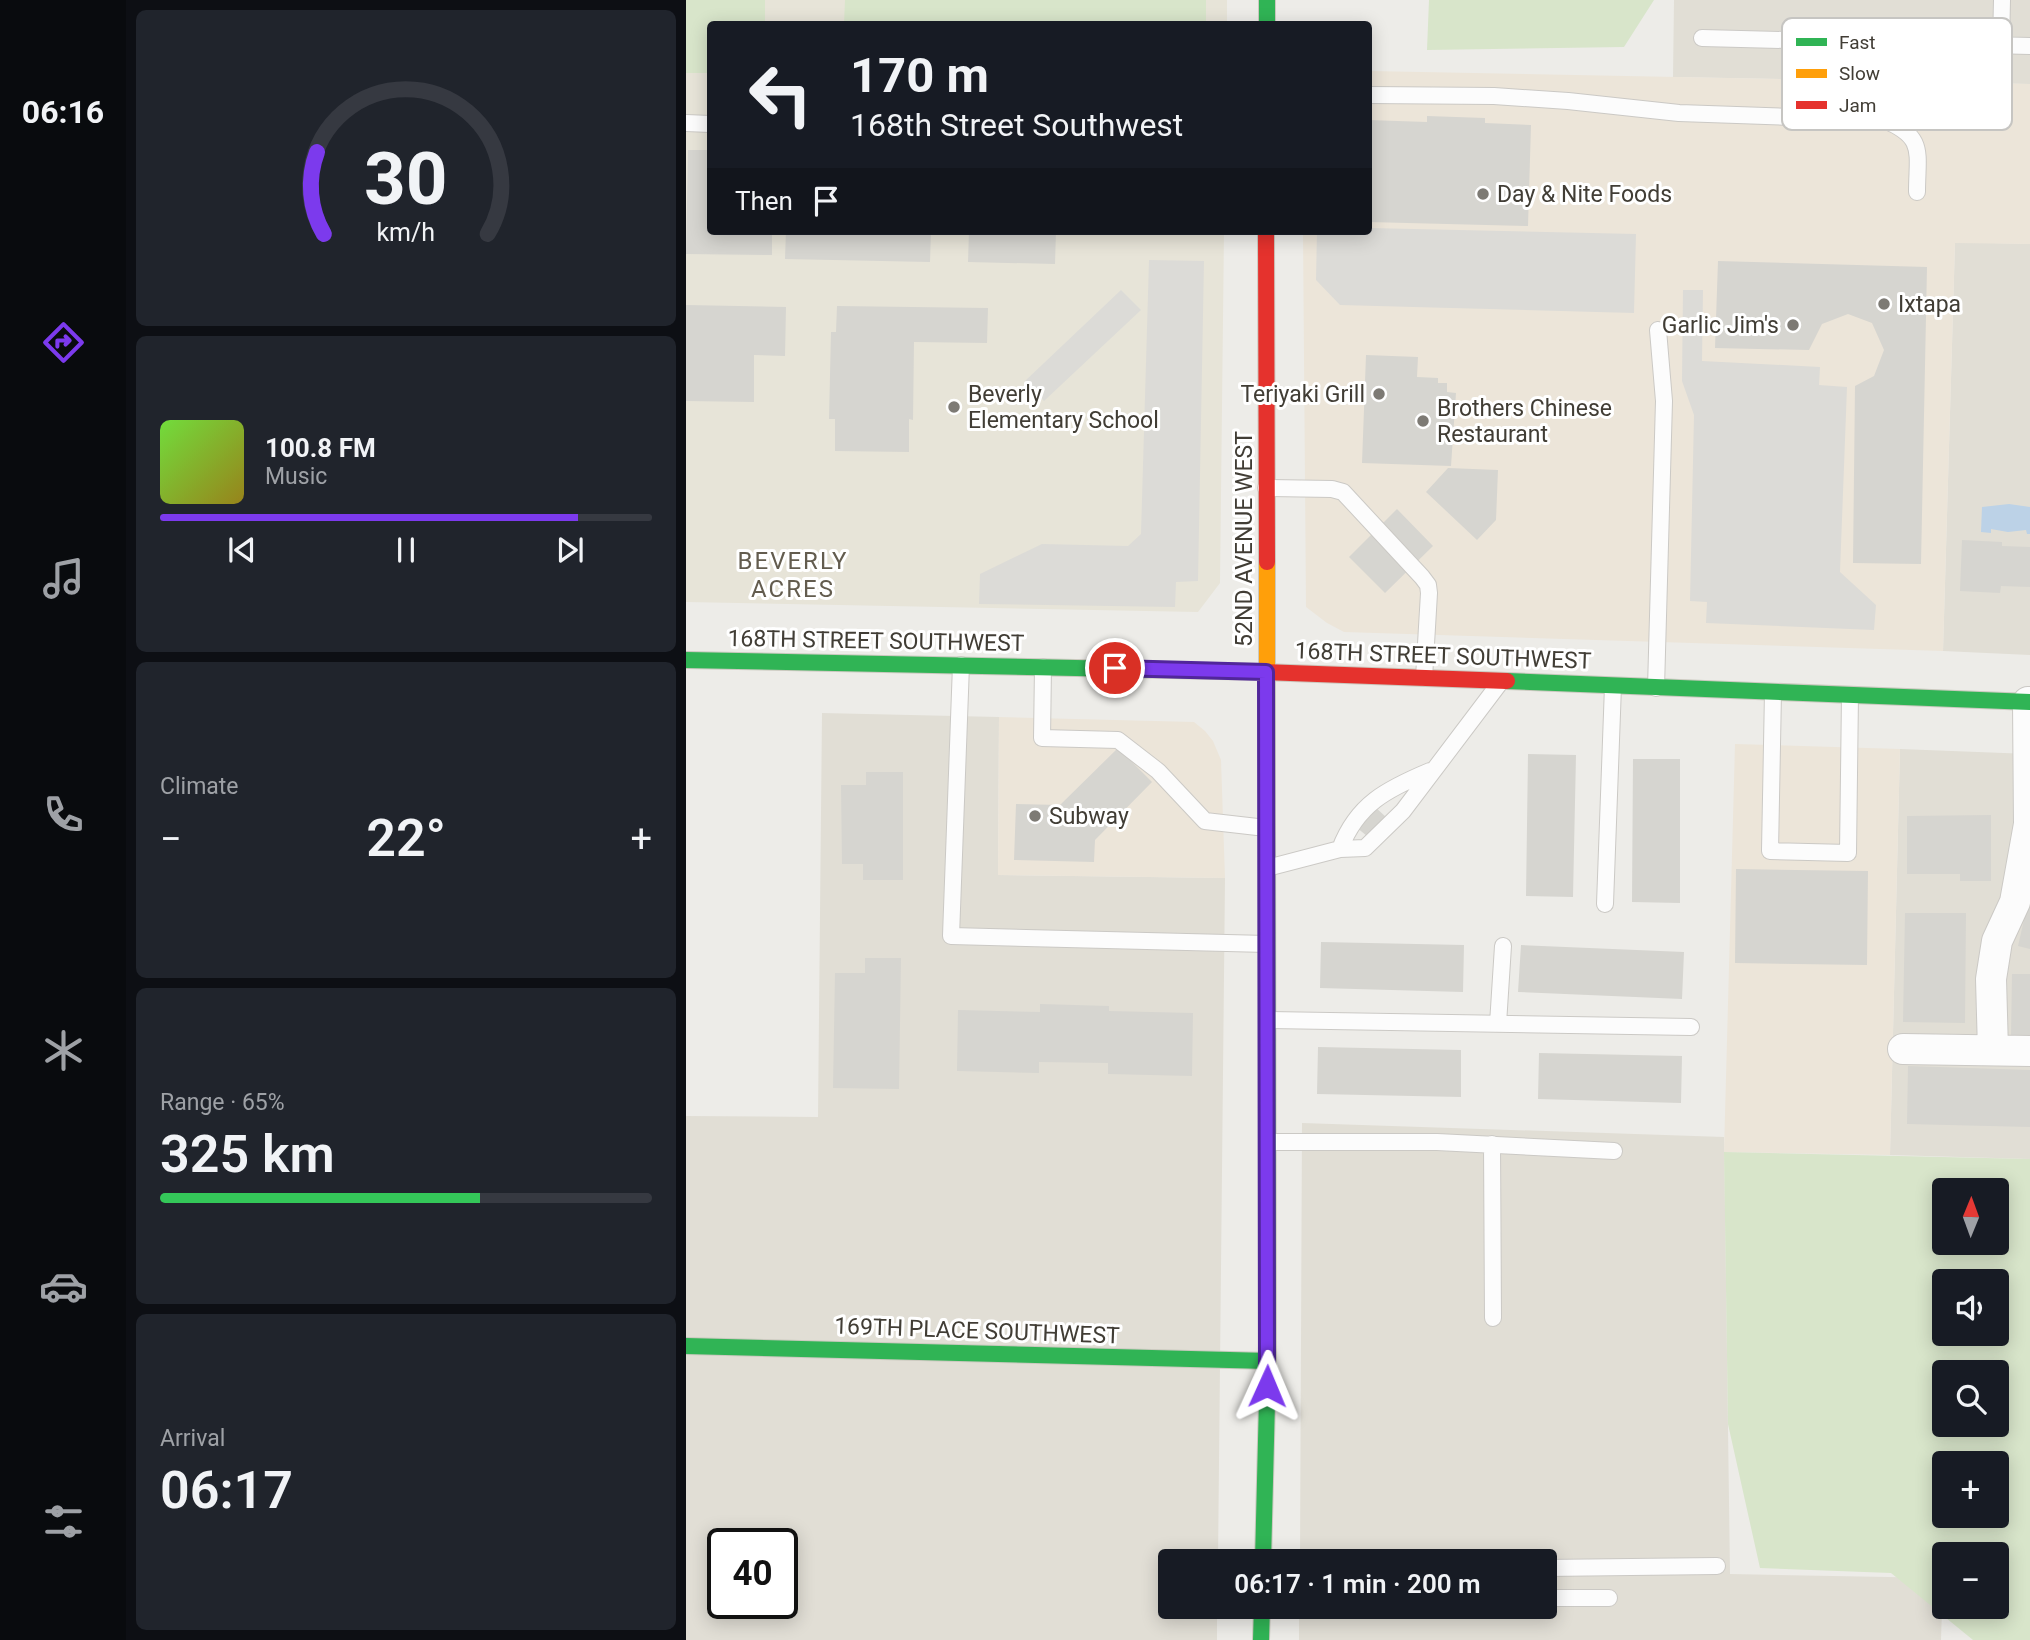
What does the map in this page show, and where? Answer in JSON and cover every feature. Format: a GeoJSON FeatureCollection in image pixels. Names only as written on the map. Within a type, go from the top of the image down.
{"type":"FeatureCollection","features":[{"type":"Feature","properties":{"kind":"street"},"geometry":{"type":"LineString","coordinates":[[1267,0],[1267,21]]}},
{"type":"Feature","properties":{"kind":"street","name":"52ND AVENUE WEST"},"geometry":{"type":"LineString","coordinates":[[1263,1549],[1268,1361],[1266,235]]}},
{"type":"Feature","properties":{"kind":"street","name":"168TH STREET SOUTHWEST"},"geometry":{"type":"LineString","coordinates":[[686,660],[1266,672],[2029,702]]}},
{"type":"Feature","properties":{"kind":"street"},"geometry":{"type":"LineString","coordinates":[[1993,1049],[1991,979],[1997,941],[2015,902],[2029,824],[2029,702]]}},
{"type":"Feature","properties":{"kind":"street"},"geometry":{"type":"LineString","coordinates":[[1903,1049],[2030,1051]]}},
{"type":"Feature","properties":{"kind":"street","name":"169TH PLACE SOUTHWEST"},"geometry":{"type":"LineString","coordinates":[[686,1346],[1268,1361]]}},
{"type":"Feature","properties":{"kind":"street"},"geometry":{"type":"LineString","coordinates":[[1261,1640],[1262,1619]]}},
{"type":"Feature","properties":{"kind":"lane"},"geometry":{"type":"LineString","coordinates":[[2002,0],[2002,18]]}},
{"type":"Feature","properties":{"kind":"lane"},"geometry":{"type":"LineString","coordinates":[[1702,38],[1782,40]]}},
{"type":"Feature","properties":{"kind":"lane"},"geometry":{"type":"LineString","coordinates":[[2012,45],[2030,46]]}},
{"type":"Feature","properties":{"kind":"lane"},"geometry":{"type":"LineString","coordinates":[[1372,95],[1494,96],[1679,113],[1782,117]]}},
{"type":"Feature","properties":{"kind":"lane"},"geometry":{"type":"LineString","coordinates":[[686,123],[707,124]]}},
{"type":"Feature","properties":{"kind":"lane"},"geometry":{"type":"LineString","coordinates":[[1903,130],[1911,134],[1917,147],[1917,192]]}},
{"type":"Feature","properties":{"kind":"lane"},"geometry":{"type":"LineString","coordinates":[[1656,688],[1664,401],[1658,330]]}},
{"type":"Feature","properties":{"kind":"lane"},"geometry":{"type":"LineString","coordinates":[[1266,488],[1332,489],[1343,492],[1422,577],[1428,585],[1429,593],[1424,678]]}},
{"type":"Feature","properties":{"kind":"lane"},"geometry":{"type":"LineString","coordinates":[[961,665],[951,936],[1267,944]]}},
{"type":"Feature","properties":{"kind":"lane"},"geometry":{"type":"LineString","coordinates":[[1043,667],[1042,738],[1118,740],[1158,771],[1205,821],[1266,828]]}},
{"type":"Feature","properties":{"kind":"lane"},"geometry":{"type":"LineString","coordinates":[[1267,868],[1339,849],[1365,848],[1403,811],[1501,681]]}},
{"type":"Feature","properties":{"kind":"lane"},"geometry":{"type":"LineString","coordinates":[[1605,904],[1613,686]]}},
{"type":"Feature","properties":{"kind":"lane"},"geometry":{"type":"LineString","coordinates":[[1773,692],[1770,851],[1848,853],[1850,695]]}},
{"type":"Feature","properties":{"kind":"lane"},"geometry":{"type":"LineString","coordinates":[[1339,849],[1348,828],[1376,797],[1433,770]]}},
{"type":"Feature","properties":{"kind":"lane"},"geometry":{"type":"LineString","coordinates":[[1498,1024],[1503,946]]}},
{"type":"Feature","properties":{"kind":"lane"},"geometry":{"type":"LineString","coordinates":[[1267,1020],[1691,1027]]}},
{"type":"Feature","properties":{"kind":"lane"},"geometry":{"type":"LineString","coordinates":[[1267,1142],[1492,1144],[1614,1151]]}},
{"type":"Feature","properties":{"kind":"lane"},"geometry":{"type":"LineString","coordinates":[[1492,1144],[1493,1318]]}},
{"type":"Feature","properties":{"kind":"lane"},"geometry":{"type":"LineString","coordinates":[[1557,1568],[1717,1566]]}},
{"type":"Feature","properties":{"kind":"lane"},"geometry":{"type":"LineString","coordinates":[[1557,1598],[1609,1598]]}},
{"type":"Feature","properties":{"kind":"shaded area","name":"Beverly Elementary School"},"geometry":{"type":"Polygon","coordinates":[[[686,0],[1227,0],[1227,21],[707,21],[707,235],[1224,235],[1220,583],[1198,612],[686,602],[686,0]]]}},
{"type":"Feature","properties":{"kind":"shaded area"},"geometry":{"type":"Polygon","coordinates":[[[1674,0],[2030,0],[2030,84],[2012,84],[2012,18],[1782,18],[1782,79],[1673,77],[1674,0]]]}},
{"type":"Feature","properties":{"kind":"shaded area"},"geometry":{"type":"Polygon","coordinates":[[[1372,71],[1782,79],[1782,130],[2012,130],[2012,84],[2030,84],[2030,244],[1955,243],[1943,651],[1344,632],[1306,607],[1303,235],[1372,235],[1372,71]]]}},
{"type":"Feature","properties":{"kind":"shaded area"},"geometry":{"type":"Polygon","coordinates":[[[1372,228],[1636,234],[1634,313],[1340,305],[1316,280],[1317,235],[1372,235],[1372,228]]]}},
{"type":"Feature","properties":{"kind":"shaded area"},"geometry":{"type":"Polygon","coordinates":[[[1955,242],[2030,244],[2030,655],[1943,651],[1955,242]]]}},
{"type":"Feature","properties":{"kind":"shaded area"},"geometry":{"type":"Polygon","coordinates":[[[1149,260],[1204,261],[1198,581],[1176,582],[1175,607],[979,604],[980,574],[1042,544],[1128,546],[1141,534],[1149,260]]]}},
{"type":"Feature","properties":{"kind":"shaded area"},"geometry":{"type":"Polygon","coordinates":[[[1121,290],[1141,310],[1044,401],[1025,381],[1121,290]]]}},
{"type":"Feature","properties":{"kind":"shaded area"},"geometry":{"type":"Polygon","coordinates":[[[1683,290],[1703,290],[1702,361],[1820,367],[1819,385],[1847,387],[1840,572],[1876,605],[1874,630],[1706,623],[1707,602],[1690,601],[1694,415],[1682,381],[1683,290]]]}},
{"type":"Feature","properties":{"kind":"shaded area"},"geometry":{"type":"Polygon","coordinates":[[[822,713],[999,717],[998,875],[1225,878],[1218,1549],[1158,1549],[1158,1619],[1217,1619],[1217,1640],[686,1640],[686,1116],[818,1117],[822,713]]]}},
{"type":"Feature","properties":{"kind":"shaded area"},"geometry":{"type":"Polygon","coordinates":[[[999,717],[1194,722],[1213,741],[1221,760],[1225,878],[998,875],[999,717]]]}},
{"type":"Feature","properties":{"kind":"shaded area"},"geometry":{"type":"Polygon","coordinates":[[[1735,744],[1900,749],[1890,1155],[1724,1152],[1735,744]]]}},
{"type":"Feature","properties":{"kind":"shaded area"},"geometry":{"type":"Polygon","coordinates":[[[1900,749],[2030,754],[2030,1159],[1890,1155],[1900,749]]]}},
{"type":"Feature","properties":{"kind":"shaded area"},"geometry":{"type":"Polygon","coordinates":[[[1302,1123],[1724,1137],[1730,1574],[1932,1578],[1932,1619],[1942,1619],[1941,1640],[1299,1640],[1299,1619],[1557,1619],[1557,1549],[1300,1549],[1302,1123]]]}},
{"type":"Feature","properties":{"kind":"green space"},"geometry":{"type":"Polygon","coordinates":[[[686,0],[765,0],[765,21],[707,21],[707,73],[686,73],[686,0]]]}},
{"type":"Feature","properties":{"kind":"green space"},"geometry":{"type":"Polygon","coordinates":[[[845,0],[1206,0],[1206,21],[844,21],[845,0]]]}},
{"type":"Feature","properties":{"kind":"green space"},"geometry":{"type":"Polygon","coordinates":[[[1429,0],[1654,0],[1624,47],[1427,50],[1429,0]]]}},
{"type":"Feature","properties":{"kind":"green space"},"geometry":{"type":"Polygon","coordinates":[[[1724,1152],[2030,1159],[2030,1640],[1973,1640],[1947,1619],[2009,1619],[2009,1542],[1932,1542],[1932,1606],[1891,1573],[1760,1568],[1728,1424],[1724,1152]]]}},
{"type":"Feature","properties":{"kind":"water"},"geometry":{"type":"Polygon","coordinates":[[[2009,504],[2030,507],[2030,534],[2027,534],[2026,530],[2008,532],[1991,529],[1991,533],[1981,532],[1982,507],[2009,504]]]}},
{"type":"Feature","properties":{"kind":"building"},"geometry":{"type":"Polygon","coordinates":[[[1427,116],[1485,118],[1485,123],[1531,125],[1528,226],[1372,222],[1372,120],[1427,122],[1427,116]]]}},
{"type":"Feature","properties":{"kind":"building"},"geometry":{"type":"Polygon","coordinates":[[[688,150],[707,150],[707,235],[772,235],[772,255],[686,254],[688,150]]]}},
{"type":"Feature","properties":{"kind":"building"},"geometry":{"type":"Polygon","coordinates":[[[786,235],[931,235],[930,262],[785,259],[786,235]]]}},
{"type":"Feature","properties":{"kind":"building"},"geometry":{"type":"Polygon","coordinates":[[[969,235],[1056,235],[1055,264],[968,262],[969,235]]]}},
{"type":"Feature","properties":{"kind":"building"},"geometry":{"type":"Polygon","coordinates":[[[1718,261],[1927,267],[1921,564],[1853,563],[1855,386],[1874,376],[1884,350],[1872,323],[1848,314],[1822,324],[1809,350],[1715,348],[1718,261]]]}},
{"type":"Feature","properties":{"kind":"building"},"geometry":{"type":"Polygon","coordinates":[[[686,305],[786,307],[785,356],[754,355],[754,402],[686,401],[686,305]]]}},
{"type":"Feature","properties":{"kind":"building"},"geometry":{"type":"Polygon","coordinates":[[[837,306],[988,308],[987,343],[914,342],[913,420],[909,419],[909,452],[835,451],[835,419],[829,419],[831,332],[836,332],[837,306]]]}},
{"type":"Feature","properties":{"kind":"building"},"geometry":{"type":"Polygon","coordinates":[[[1366,355],[1418,357],[1417,377],[1438,378],[1438,383],[1447,383],[1447,392],[1456,393],[1451,466],[1362,463],[1366,355]]]}},
{"type":"Feature","properties":{"kind":"building"},"geometry":{"type":"Polygon","coordinates":[[[1448,468],[1498,470],[1496,520],[1477,540],[1426,492],[1448,468]]]}},
{"type":"Feature","properties":{"kind":"building"},"geometry":{"type":"Polygon","coordinates":[[[1397,509],[1433,546],[1385,593],[1349,557],[1397,509]]]}},
{"type":"Feature","properties":{"kind":"building"},"geometry":{"type":"Polygon","coordinates":[[[1962,540],[2002,542],[2002,546],[2030,547],[2030,587],[2001,586],[2000,593],[1960,591],[1962,540]]]}},
{"type":"Feature","properties":{"kind":"building"},"geometry":{"type":"Polygon","coordinates":[[[1118,748],[1152,782],[1095,840],[1094,862],[1014,860],[1016,804],[1060,805],[1118,748]]]}},
{"type":"Feature","properties":{"kind":"building"},"geometry":{"type":"Polygon","coordinates":[[[1528,754],[1576,755],[1573,897],[1526,896],[1528,754]]]}},
{"type":"Feature","properties":{"kind":"building"},"geometry":{"type":"Polygon","coordinates":[[[1633,759],[1680,759],[1680,903],[1632,902],[1633,759]]]}},
{"type":"Feature","properties":{"kind":"building"},"geometry":{"type":"Polygon","coordinates":[[[866,772],[903,772],[903,880],[863,880],[863,864],[842,864],[841,785],[866,785],[866,772]]]}},
{"type":"Feature","properties":{"kind":"building"},"geometry":{"type":"Polygon","coordinates":[[[1375,807],[1386,817],[1367,836],[1356,827],[1375,807]]]}},
{"type":"Feature","properties":{"kind":"building"},"geometry":{"type":"Polygon","coordinates":[[[1991,815],[1991,881],[1960,881],[1960,874],[1907,874],[1907,816],[1991,815]]]}},
{"type":"Feature","properties":{"kind":"building"},"geometry":{"type":"Polygon","coordinates":[[[1736,869],[1868,871],[1867,965],[1735,963],[1736,869]]]}},
{"type":"Feature","properties":{"kind":"building"},"geometry":{"type":"Polygon","coordinates":[[[2030,898],[2030,949],[2018,946],[2030,898]]]}},
{"type":"Feature","properties":{"kind":"building"},"geometry":{"type":"Polygon","coordinates":[[[1905,913],[1966,913],[1965,1023],[1903,1022],[1905,913]]]}},
{"type":"Feature","properties":{"kind":"building"},"geometry":{"type":"Polygon","coordinates":[[[1321,942],[1464,945],[1463,992],[1320,988],[1321,942]]]}},
{"type":"Feature","properties":{"kind":"building"},"geometry":{"type":"Polygon","coordinates":[[[1521,945],[1684,952],[1682,999],[1518,992],[1521,945]]]}},
{"type":"Feature","properties":{"kind":"building"},"geometry":{"type":"Polygon","coordinates":[[[865,958],[901,958],[899,1089],[833,1088],[835,973],[865,973],[865,958]]]}},
{"type":"Feature","properties":{"kind":"building"},"geometry":{"type":"Polygon","coordinates":[[[2012,974],[2030,974],[2030,1037],[2011,1037],[2012,974]]]}},
{"type":"Feature","properties":{"kind":"building"},"geometry":{"type":"Polygon","coordinates":[[[1040,1004],[1109,1006],[1109,1011],[1193,1013],[1192,1076],[1108,1074],[1108,1063],[1039,1062],[1039,1073],[957,1071],[958,1010],[1040,1012],[1040,1004]]]}},
{"type":"Feature","properties":{"kind":"building"},"geometry":{"type":"Polygon","coordinates":[[[1318,1047],[1461,1050],[1461,1097],[1317,1094],[1318,1047]]]}},
{"type":"Feature","properties":{"kind":"building"},"geometry":{"type":"Polygon","coordinates":[[[1539,1053],[1682,1056],[1681,1103],[1538,1099],[1539,1053]]]}},
{"type":"Feature","properties":{"kind":"building"},"geometry":{"type":"Polygon","coordinates":[[[1908,1066],[2030,1070],[2030,1127],[1907,1124],[1908,1066]]]}},
{"type":"Feature","properties":{"kind":"traffic: fast"},"geometry":{"type":"LineString","coordinates":[[1267,0],[1267,21]]}},
{"type":"Feature","properties":{"kind":"traffic: fast"},"geometry":{"type":"LineString","coordinates":[[686,660],[1266,672]]}},
{"type":"Feature","properties":{"kind":"traffic: fast"},"geometry":{"type":"LineString","coordinates":[[1507,681],[2030,702]]}},
{"type":"Feature","properties":{"kind":"traffic: fast"},"geometry":{"type":"LineString","coordinates":[[1263,1549],[1268,1361],[1267,824]]}},
{"type":"Feature","properties":{"kind":"traffic: fast"},"geometry":{"type":"LineString","coordinates":[[686,1346],[1268,1361]]}},
{"type":"Feature","properties":{"kind":"traffic: fast"},"geometry":{"type":"LineString","coordinates":[[1261,1640],[1262,1619]]}},
{"type":"Feature","properties":{"kind":"traffic: slow"},"geometry":{"type":"LineString","coordinates":[[1267,562],[1267,824]]}},
{"type":"Feature","properties":{"kind":"traffic: jam"},"geometry":{"type":"LineString","coordinates":[[1266,235],[1267,562]]}},
{"type":"Feature","properties":{"kind":"traffic: jam"},"geometry":{"type":"LineString","coordinates":[[1266,672],[1507,681]]}},
{"type":"Feature","properties":{"kind":"place","name":"Day & Nite Foods"},"geometry":{"type":"Point","coordinates":[1483,194]}},
{"type":"Feature","properties":{"kind":"place","name":"Ixtapa"},"geometry":{"type":"Point","coordinates":[1884,304]}},
{"type":"Feature","properties":{"kind":"place","name":"Garlic Jim's"},"geometry":{"type":"Point","coordinates":[1793,325]}},
{"type":"Feature","properties":{"kind":"place","name":"Teriyaki Grill"},"geometry":{"type":"Point","coordinates":[1379,394]}},
{"type":"Feature","properties":{"kind":"place","name":"Beverly Elementary School"},"geometry":{"type":"Point","coordinates":[954,407]}},
{"type":"Feature","properties":{"kind":"place","name":"Brothers Chinese Restaurant"},"geometry":{"type":"Point","coordinates":[1423,421]}},
{"type":"Feature","properties":{"kind":"place","name":"Subway"},"geometry":{"type":"Point","coordinates":[1035,816]}},
{"type":"Feature","properties":{"kind":"district","name":"BEVERLY ACRES"},"geometry":{"type":"Point","coordinates":[793,575]}},
{"type":"Feature","properties":{"kind":"route"},"geometry":{"type":"LineString","coordinates":[[1115,668],[1266,672],[1267,1386]]}}]}
